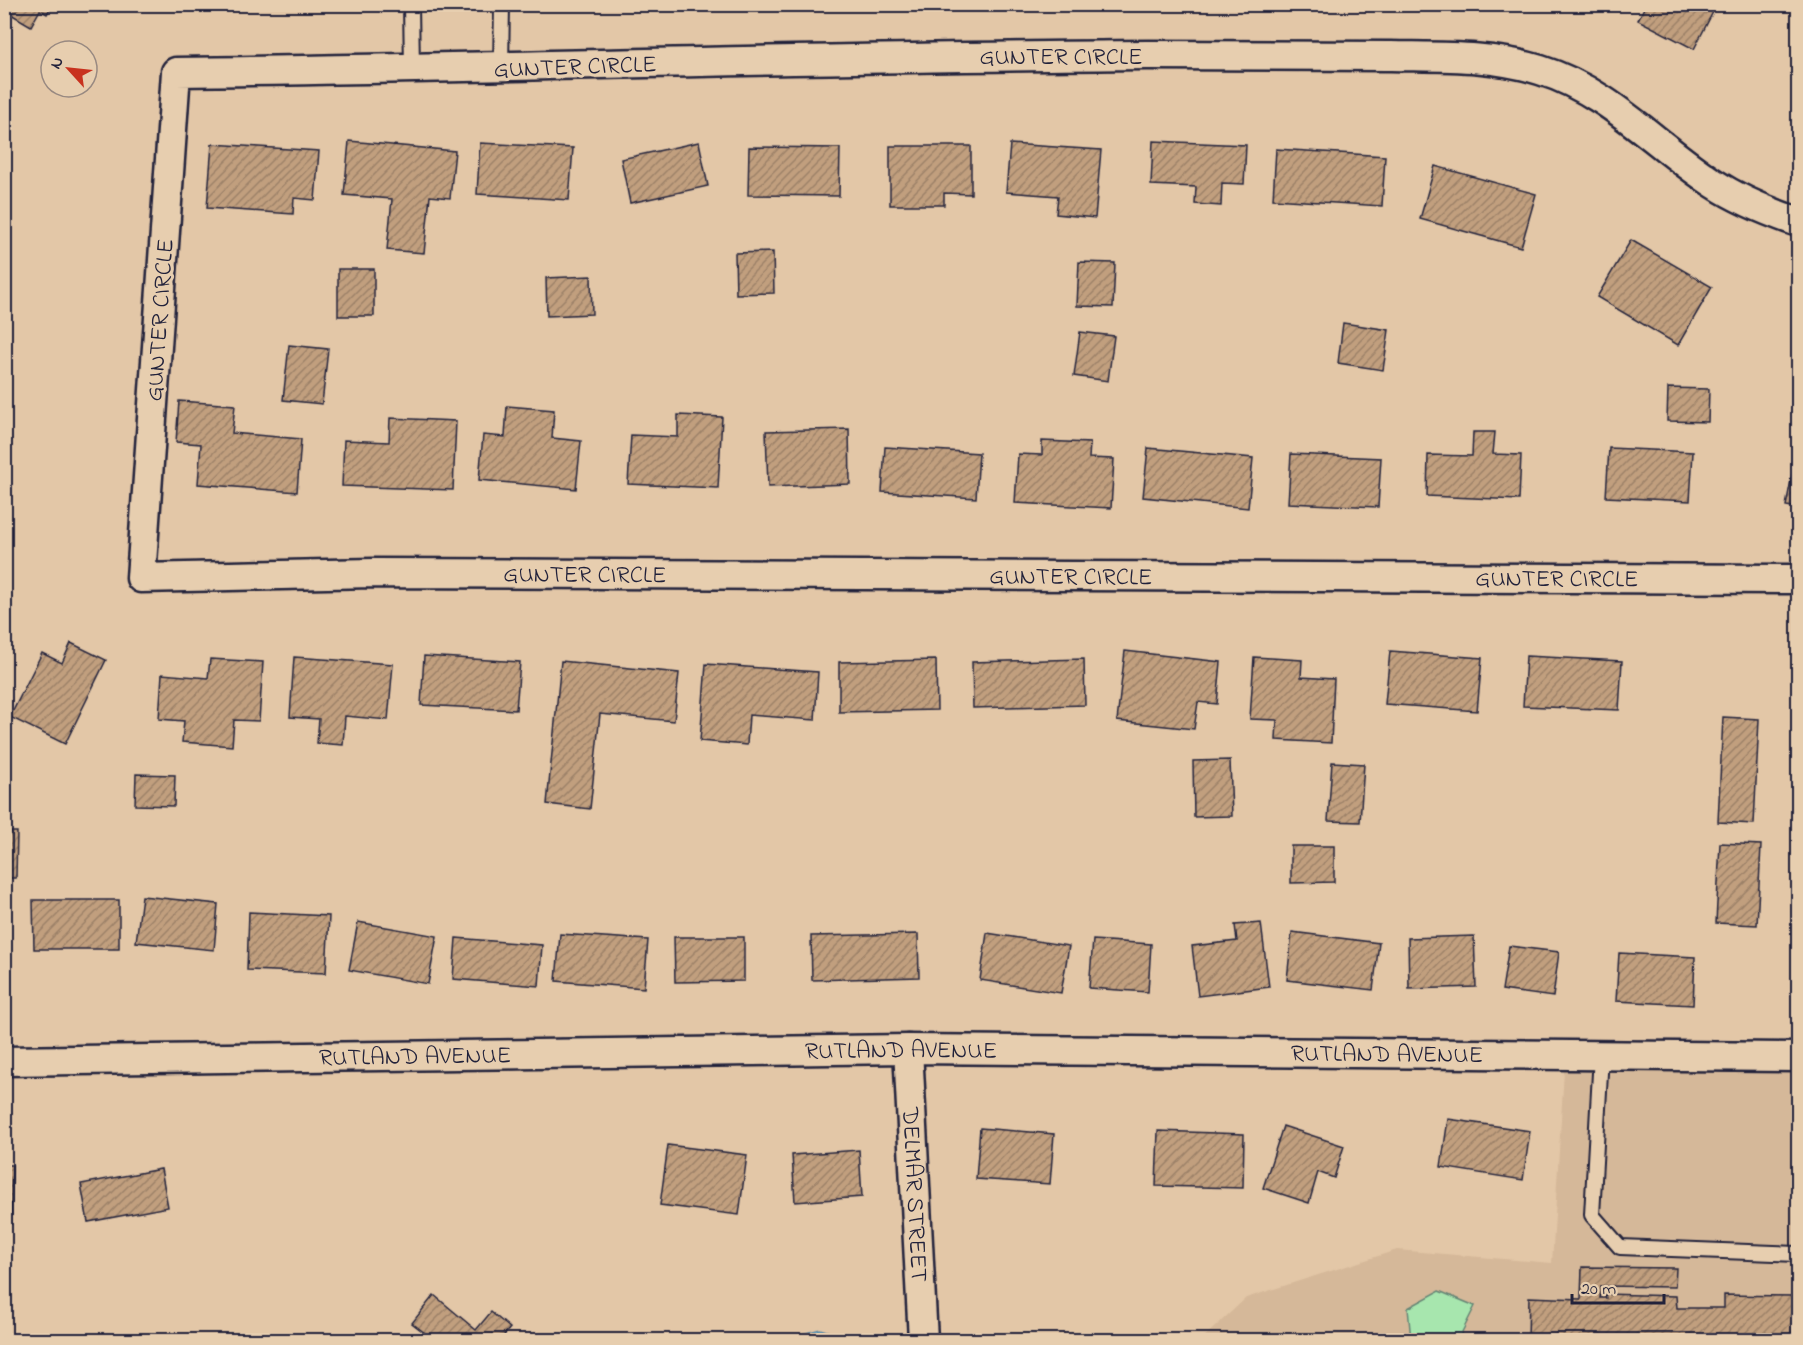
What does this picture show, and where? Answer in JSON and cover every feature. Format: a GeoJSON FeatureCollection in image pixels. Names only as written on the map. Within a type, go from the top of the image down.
{"type":"FeatureCollection","features":[{"type":"Feature","properties":{"kind":"street","name":"GUNTER CIRCLE"},"geometry":{"type":"LineString","coordinates":[[1798,222],[1765,211],[1714,184],[1632,120],[1584,89],[1541,70],[1485,58],[1291,54],[929,56],[501,68],[176,72],[141,578],[385,573],[1798,579]]}},
{"type":"Feature","properties":{"kind":"street","name":"RUTLAND AVENUE"},"geometry":{"type":"LineString","coordinates":[[4,1061],[908,1049],[1798,1057]]}},
{"type":"Feature","properties":{"kind":"street","name":"DELMAR STREET"},"geometry":{"type":"LineString","coordinates":[[908,1049],[923,1341]]}},
{"type":"Feature","properties":{"kind":"lane"},"geometry":{"type":"LineString","coordinates":[[411,4],[412,69]]}},
{"type":"Feature","properties":{"kind":"lane"},"geometry":{"type":"LineString","coordinates":[[501,68],[502,4]]}},
{"type":"Feature","properties":{"kind":"lane"},"geometry":{"type":"LineString","coordinates":[[1601,1055],[1592,1215],[1620,1247],[1798,1254]]}},
{"type":"Feature","properties":{"kind":"shaded area"},"geometry":{"type":"Polygon","coordinates":[[[1565,1055],[1798,1057],[1798,1340],[1201,1340],[1246,1298],[1397,1250],[1552,1263],[1565,1055]]]}},
{"type":"Feature","properties":{"kind":"green space"},"geometry":{"type":"Polygon","coordinates":[[[1439,1291],[1475,1306],[1458,1340],[1411,1340],[1408,1308],[1439,1291]]]}},
{"type":"Feature","properties":{"kind":"water"},"geometry":{"type":"Polygon","coordinates":[[[820,1329],[836,1334],[844,1340],[782,1340],[820,1329]]]}},
{"type":"Feature","properties":{"kind":"building"},"geometry":{"type":"Polygon","coordinates":[[[4,4],[53,4],[47,14],[40,10],[31,26],[4,10],[4,4]]]}},
{"type":"Feature","properties":{"kind":"building"},"geometry":{"type":"Polygon","coordinates":[[[1646,4],[1717,4],[1694,49],[1638,20],[1646,4]]]}},
{"type":"Feature","properties":{"kind":"building"},"geometry":{"type":"Polygon","coordinates":[[[349,141],[455,151],[450,198],[430,196],[424,253],[387,250],[392,199],[344,195],[349,141]]]}},
{"type":"Feature","properties":{"kind":"building"},"geometry":{"type":"Polygon","coordinates":[[[1153,141],[1246,145],[1244,184],[1222,183],[1221,206],[1195,204],[1196,187],[1151,185],[1153,141]]]}},
{"type":"Feature","properties":{"kind":"building"},"geometry":{"type":"Polygon","coordinates":[[[699,142],[708,186],[630,203],[621,159],[699,142]]]}},
{"type":"Feature","properties":{"kind":"building"},"geometry":{"type":"Polygon","coordinates":[[[480,143],[573,148],[569,200],[477,194],[480,143]]]}},
{"type":"Feature","properties":{"kind":"building"},"geometry":{"type":"Polygon","coordinates":[[[212,144],[319,151],[315,200],[294,198],[293,214],[207,208],[212,144]]]}},
{"type":"Feature","properties":{"kind":"building"},"geometry":{"type":"Polygon","coordinates":[[[1010,144],[1101,150],[1095,218],[1056,214],[1058,196],[1006,192],[1010,144]]]}},
{"type":"Feature","properties":{"kind":"building"},"geometry":{"type":"Polygon","coordinates":[[[890,146],[971,146],[971,194],[944,193],[944,205],[890,205],[890,146]]]}},
{"type":"Feature","properties":{"kind":"building"},"geometry":{"type":"Polygon","coordinates":[[[749,147],[840,148],[839,196],[748,195],[749,147]]]}},
{"type":"Feature","properties":{"kind":"building"},"geometry":{"type":"Polygon","coordinates":[[[1276,149],[1385,156],[1382,206],[1273,199],[1276,149]]]}},
{"type":"Feature","properties":{"kind":"building"},"geometry":{"type":"Polygon","coordinates":[[[1435,166],[1536,194],[1521,247],[1420,219],[1435,166]]]}},
{"type":"Feature","properties":{"kind":"building"},"geometry":{"type":"Polygon","coordinates":[[[1631,240],[1712,287],[1678,345],[1597,297],[1631,240]]]}},
{"type":"Feature","properties":{"kind":"building"},"geometry":{"type":"Polygon","coordinates":[[[773,252],[774,293],[736,294],[735,253],[773,252]]]}},
{"type":"Feature","properties":{"kind":"building"},"geometry":{"type":"Polygon","coordinates":[[[1079,262],[1115,263],[1113,307],[1077,306],[1079,262]]]}},
{"type":"Feature","properties":{"kind":"building"},"geometry":{"type":"Polygon","coordinates":[[[338,269],[374,269],[374,316],[338,316],[338,269]]]}},
{"type":"Feature","properties":{"kind":"building"},"geometry":{"type":"Polygon","coordinates":[[[591,276],[592,314],[547,316],[546,278],[591,276]]]}},
{"type":"Feature","properties":{"kind":"building"},"geometry":{"type":"Polygon","coordinates":[[[1343,323],[1389,330],[1383,370],[1338,363],[1343,323]]]}},
{"type":"Feature","properties":{"kind":"building"},"geometry":{"type":"Polygon","coordinates":[[[1080,332],[1114,336],[1108,381],[1074,376],[1080,332]]]}},
{"type":"Feature","properties":{"kind":"building"},"geometry":{"type":"Polygon","coordinates":[[[289,345],[328,349],[322,404],[283,400],[289,345]]]}},
{"type":"Feature","properties":{"kind":"building"},"geometry":{"type":"Polygon","coordinates":[[[1668,388],[1709,389],[1708,422],[1667,421],[1668,388]]]}},
{"type":"Feature","properties":{"kind":"building"},"geometry":{"type":"Polygon","coordinates":[[[179,401],[235,405],[232,433],[301,439],[297,492],[198,484],[201,444],[176,442],[179,401]]]}},
{"type":"Feature","properties":{"kind":"building"},"geometry":{"type":"Polygon","coordinates":[[[507,406],[554,410],[552,438],[581,441],[576,489],[479,480],[483,435],[505,437],[507,406]]]}},
{"type":"Feature","properties":{"kind":"building"},"geometry":{"type":"Polygon","coordinates":[[[678,415],[722,417],[718,488],[628,484],[631,435],[678,437],[678,415]]]}},
{"type":"Feature","properties":{"kind":"building"},"geometry":{"type":"Polygon","coordinates":[[[390,418],[456,421],[453,490],[342,486],[344,440],[389,442],[390,418]]]}},
{"type":"Feature","properties":{"kind":"building"},"geometry":{"type":"Polygon","coordinates":[[[849,429],[850,484],[768,487],[766,431],[849,429]]]}},
{"type":"Feature","properties":{"kind":"building"},"geometry":{"type":"Polygon","coordinates":[[[1473,432],[1495,432],[1493,454],[1521,455],[1519,500],[1427,496],[1428,455],[1472,456],[1473,432]]]}},
{"type":"Feature","properties":{"kind":"building"},"geometry":{"type":"Polygon","coordinates":[[[1042,441],[1090,443],[1089,458],[1114,459],[1111,508],[1015,503],[1018,454],[1042,455],[1042,441]]]}},
{"type":"Feature","properties":{"kind":"building"},"geometry":{"type":"Polygon","coordinates":[[[885,447],[979,453],[976,498],[882,492],[885,447]]]}},
{"type":"Feature","properties":{"kind":"building"},"geometry":{"type":"Polygon","coordinates":[[[1148,448],[1253,458],[1248,508],[1143,497],[1148,448]]]}},
{"type":"Feature","properties":{"kind":"building"},"geometry":{"type":"Polygon","coordinates":[[[1609,448],[1693,452],[1690,501],[1606,497],[1609,448]]]}},
{"type":"Feature","properties":{"kind":"building"},"geometry":{"type":"Polygon","coordinates":[[[1291,454],[1381,458],[1378,507],[1288,503],[1291,454]]]}},
{"type":"Feature","properties":{"kind":"building"},"geometry":{"type":"Polygon","coordinates":[[[1792,475],[1798,477],[1798,508],[1786,506],[1792,475]]]}},
{"type":"Feature","properties":{"kind":"building"},"geometry":{"type":"Polygon","coordinates":[[[71,643],[106,660],[65,744],[10,717],[42,653],[62,663],[71,643]]]}},
{"type":"Feature","properties":{"kind":"building"},"geometry":{"type":"Polygon","coordinates":[[[1125,651],[1221,662],[1217,704],[1198,702],[1194,729],[1117,721],[1125,651]]]}},
{"type":"Feature","properties":{"kind":"building"},"geometry":{"type":"Polygon","coordinates":[[[1390,651],[1482,658],[1477,711],[1385,704],[1390,651]]]}},
{"type":"Feature","properties":{"kind":"building"},"geometry":{"type":"Polygon","coordinates":[[[424,656],[520,662],[516,710],[421,705],[424,656]]]}},
{"type":"Feature","properties":{"kind":"building"},"geometry":{"type":"Polygon","coordinates":[[[1526,656],[1622,661],[1619,710],[1523,706],[1526,656]]]}},
{"type":"Feature","properties":{"kind":"building"},"geometry":{"type":"Polygon","coordinates":[[[294,657],[393,664],[388,720],[345,716],[343,745],[317,743],[319,719],[290,717],[294,657]]]}},
{"type":"Feature","properties":{"kind":"building"},"geometry":{"type":"Polygon","coordinates":[[[1254,657],[1302,660],[1301,677],[1334,679],[1331,743],[1276,740],[1277,720],[1250,719],[1254,657]]]}},
{"type":"Feature","properties":{"kind":"building"},"geometry":{"type":"Polygon","coordinates":[[[210,659],[263,662],[259,721],[234,720],[232,746],[182,742],[184,721],[159,719],[162,674],[208,678],[210,659]]]}},
{"type":"Feature","properties":{"kind":"building"},"geometry":{"type":"Polygon","coordinates":[[[1084,659],[1085,705],[973,708],[972,662],[1084,659]]]}},
{"type":"Feature","properties":{"kind":"building"},"geometry":{"type":"Polygon","coordinates":[[[936,660],[937,710],[839,712],[839,662],[936,660]]]}},
{"type":"Feature","properties":{"kind":"building"},"geometry":{"type":"Polygon","coordinates":[[[561,661],[679,673],[674,721],[600,714],[590,809],[547,804],[561,661]]]}},
{"type":"Feature","properties":{"kind":"building"},"geometry":{"type":"Polygon","coordinates":[[[706,664],[818,672],[815,720],[749,715],[747,745],[700,741],[706,664]]]}},
{"type":"Feature","properties":{"kind":"building"},"geometry":{"type":"Polygon","coordinates":[[[1723,717],[1759,719],[1754,824],[1718,822],[1723,717]]]}},
{"type":"Feature","properties":{"kind":"building"},"geometry":{"type":"Polygon","coordinates":[[[1230,760],[1232,816],[1194,817],[1193,761],[1230,760]]]}},
{"type":"Feature","properties":{"kind":"building"},"geometry":{"type":"Polygon","coordinates":[[[1332,762],[1364,764],[1360,822],[1328,821],[1332,762]]]}},
{"type":"Feature","properties":{"kind":"building"},"geometry":{"type":"Polygon","coordinates":[[[136,774],[175,775],[174,806],[135,805],[136,774]]]}},
{"type":"Feature","properties":{"kind":"building"},"geometry":{"type":"Polygon","coordinates":[[[4,832],[17,832],[16,878],[4,878],[4,832]]]}},
{"type":"Feature","properties":{"kind":"building"},"geometry":{"type":"Polygon","coordinates":[[[1720,843],[1761,845],[1757,925],[1716,923],[1720,843]]]}},
{"type":"Feature","properties":{"kind":"building"},"geometry":{"type":"Polygon","coordinates":[[[1291,846],[1334,846],[1334,882],[1291,883],[1291,846]]]}},
{"type":"Feature","properties":{"kind":"building"},"geometry":{"type":"Polygon","coordinates":[[[142,896],[218,904],[214,950],[136,942],[142,896]]]}},
{"type":"Feature","properties":{"kind":"building"},"geometry":{"type":"Polygon","coordinates":[[[33,900],[119,900],[119,949],[34,949],[33,900]]]}},
{"type":"Feature","properties":{"kind":"building"},"geometry":{"type":"Polygon","coordinates":[[[249,912],[329,916],[326,973],[247,970],[249,912]]]}},
{"type":"Feature","properties":{"kind":"building"},"geometry":{"type":"Polygon","coordinates":[[[358,922],[437,936],[428,984],[349,970],[358,922]]]}},
{"type":"Feature","properties":{"kind":"building"},"geometry":{"type":"Polygon","coordinates":[[[1261,923],[1269,987],[1198,996],[1192,946],[1237,941],[1235,925],[1261,923]]]}},
{"type":"Feature","properties":{"kind":"building"},"geometry":{"type":"Polygon","coordinates":[[[1292,932],[1379,943],[1373,990],[1287,980],[1292,932]]]}},
{"type":"Feature","properties":{"kind":"building"},"geometry":{"type":"Polygon","coordinates":[[[987,933],[1069,946],[1061,993],[980,980],[987,933]]]}},
{"type":"Feature","properties":{"kind":"building"},"geometry":{"type":"Polygon","coordinates":[[[560,934],[648,940],[644,988],[556,981],[560,934]]]}},
{"type":"Feature","properties":{"kind":"building"},"geometry":{"type":"Polygon","coordinates":[[[918,934],[919,977],[812,980],[811,936],[918,934]]]}},
{"type":"Feature","properties":{"kind":"building"},"geometry":{"type":"Polygon","coordinates":[[[1474,936],[1476,987],[1409,989],[1408,938],[1474,936]]]}},
{"type":"Feature","properties":{"kind":"building"},"geometry":{"type":"Polygon","coordinates":[[[674,937],[744,937],[744,981],[675,982],[674,937]]]}},
{"type":"Feature","properties":{"kind":"building"},"geometry":{"type":"Polygon","coordinates":[[[456,938],[542,945],[539,986],[453,979],[456,938]]]}},
{"type":"Feature","properties":{"kind":"building"},"geometry":{"type":"Polygon","coordinates":[[[1093,940],[1151,944],[1148,992],[1089,988],[1093,940]]]}},
{"type":"Feature","properties":{"kind":"building"},"geometry":{"type":"Polygon","coordinates":[[[1509,946],[1559,952],[1553,997],[1502,990],[1509,946]]]}},
{"type":"Feature","properties":{"kind":"building"},"geometry":{"type":"Polygon","coordinates":[[[1619,953],[1695,957],[1693,1005],[1616,1001],[1619,953]]]}},
{"type":"Feature","properties":{"kind":"building"},"geometry":{"type":"Polygon","coordinates":[[[1448,1119],[1530,1131],[1523,1180],[1441,1167],[1448,1119]]]}},
{"type":"Feature","properties":{"kind":"building"},"geometry":{"type":"Polygon","coordinates":[[[1283,1126],[1344,1146],[1334,1178],[1318,1172],[1309,1203],[1263,1188],[1283,1126]]]}},
{"type":"Feature","properties":{"kind":"building"},"geometry":{"type":"Polygon","coordinates":[[[980,1128],[1054,1134],[1050,1184],[976,1179],[980,1128]]]}},
{"type":"Feature","properties":{"kind":"building"},"geometry":{"type":"Polygon","coordinates":[[[1158,1131],[1244,1134],[1243,1188],[1156,1186],[1158,1131]]]}},
{"type":"Feature","properties":{"kind":"building"},"geometry":{"type":"Polygon","coordinates":[[[668,1145],[747,1155],[739,1215],[660,1205],[668,1145]]]}},
{"type":"Feature","properties":{"kind":"building"},"geometry":{"type":"Polygon","coordinates":[[[859,1150],[862,1197],[795,1202],[792,1155],[859,1150]]]}},
{"type":"Feature","properties":{"kind":"building"},"geometry":{"type":"Polygon","coordinates":[[[4,1165],[12,1165],[11,1224],[4,1224],[4,1165]]]}},
{"type":"Feature","properties":{"kind":"building"},"geometry":{"type":"Polygon","coordinates":[[[161,1169],[168,1207],[88,1222],[81,1184],[161,1169]]]}},
{"type":"Feature","properties":{"kind":"building"},"geometry":{"type":"Polygon","coordinates":[[[1582,1267],[1676,1268],[1675,1287],[1601,1286],[1600,1298],[1606,1298],[1605,1294],[1676,1296],[1677,1308],[1724,1308],[1724,1295],[1795,1296],[1793,1340],[1528,1340],[1529,1297],[1581,1299],[1582,1267]]]}},
{"type":"Feature","properties":{"kind":"building"},"geometry":{"type":"Polygon","coordinates":[[[434,1295],[476,1330],[491,1312],[510,1328],[500,1340],[434,1340],[412,1323],[434,1295]]]}}]}
